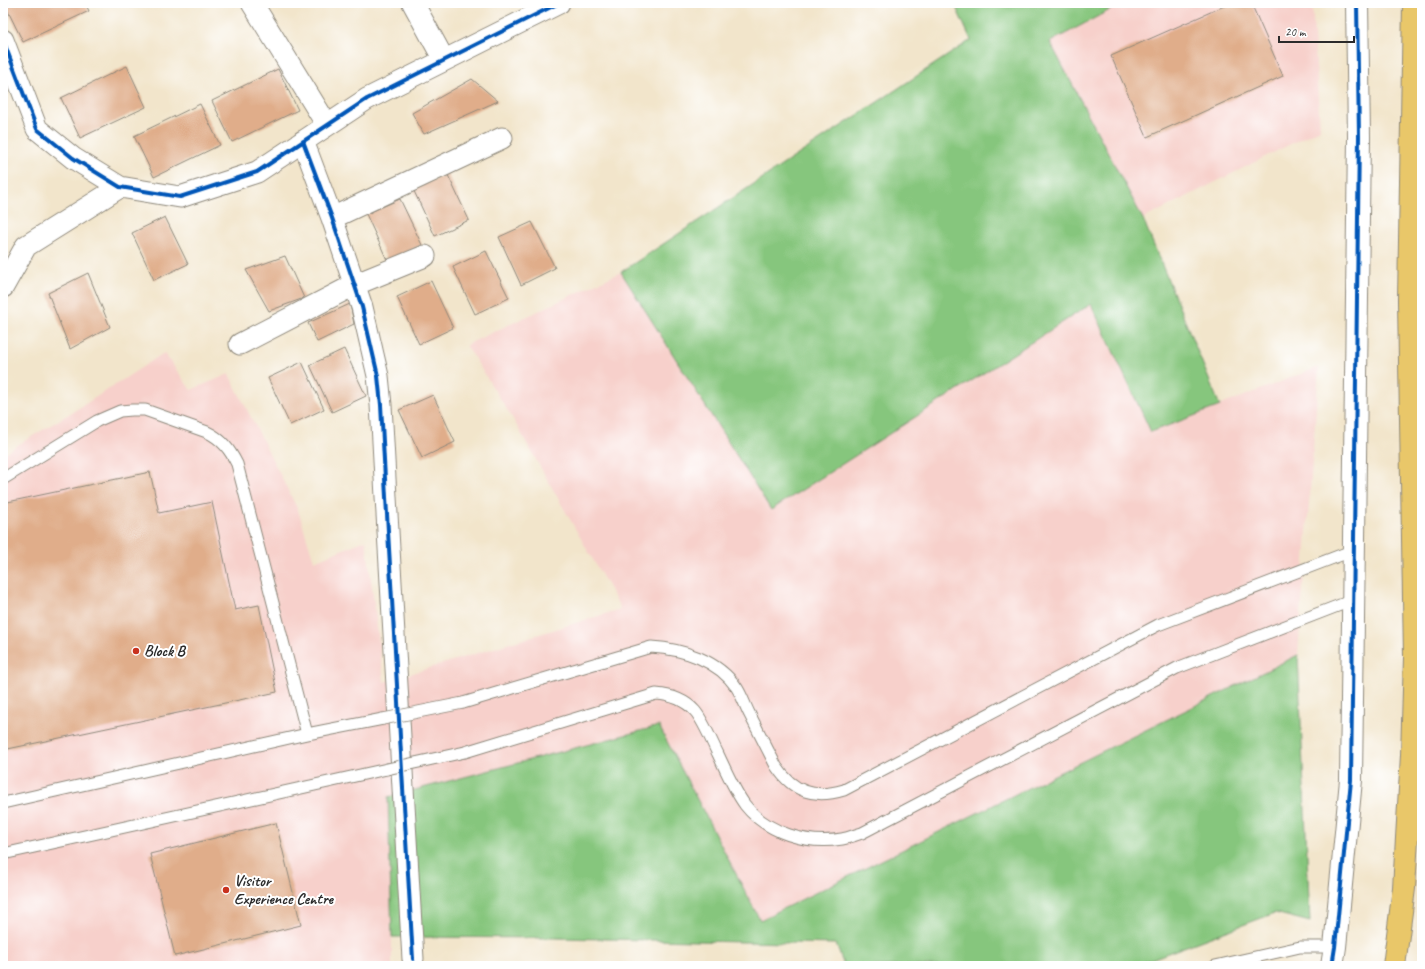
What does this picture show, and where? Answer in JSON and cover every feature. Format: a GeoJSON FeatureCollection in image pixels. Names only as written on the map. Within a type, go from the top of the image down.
{"type":"FeatureCollection","features":[{"type":"Feature","properties":{"kind":"highway"},"geometry":{"type":"LineString","coordinates":[[1394,966],[1404,888],[1412,755],[1415,657],[1409,301],[1414,3]]}},
{"type":"Feature","properties":{"kind":"street"},"geometry":{"type":"LineString","coordinates":[[252,3],[327,125]]}},
{"type":"Feature","properties":{"kind":"street"},"geometry":{"type":"LineString","coordinates":[[413,3],[444,60]]}},
{"type":"Feature","properties":{"kind":"street"},"geometry":{"type":"LineString","coordinates":[[3,40],[37,129],[73,158],[120,187],[180,196],[257,172],[367,99],[444,60],[519,12],[559,3]]}},
{"type":"Feature","properties":{"kind":"street"},"geometry":{"type":"LineString","coordinates":[[1334,956],[1351,780],[1359,137],[1357,3]]}},
{"type":"Feature","properties":{"kind":"street"},"geometry":{"type":"LineString","coordinates":[[332,218],[502,138]]}},
{"type":"Feature","properties":{"kind":"street"},"geometry":{"type":"LineString","coordinates":[[303,141],[332,218],[362,307],[378,376],[381,405],[413,959]]}},
{"type":"Feature","properties":{"kind":"street"},"geometry":{"type":"LineString","coordinates":[[3,287],[26,246],[120,187]]}},
{"type":"Feature","properties":{"kind":"street"},"geometry":{"type":"LineString","coordinates":[[240,344],[354,285],[425,256]]}},
{"type":"Feature","properties":{"kind":"lane"},"geometry":{"type":"LineString","coordinates":[[3,479],[98,421],[120,411],[145,410],[207,432],[219,439],[232,452],[237,464],[307,734]]}},
{"type":"Feature","properties":{"kind":"lane"},"geometry":{"type":"LineString","coordinates":[[3,803],[307,734],[463,703],[651,647],[668,648],[684,652],[713,666],[726,676],[737,688],[782,775],[790,783],[810,793],[833,793],[844,790],[1158,625],[1354,550]]}},
{"type":"Feature","properties":{"kind":"lane"},"geometry":{"type":"LineString","coordinates":[[3,854],[465,752],[656,694],[670,696],[687,704],[698,715],[735,789],[746,805],[761,820],[779,831],[799,838],[820,841],[842,839],[862,833],[1178,668],[1353,600]]}},
{"type":"Feature","properties":{"kind":"lane"},"geometry":{"type":"LineString","coordinates":[[1215,966],[1300,947],[1334,956]]}},
{"type":"Feature","properties":{"kind":"shaded area"},"geometry":{"type":"Polygon","coordinates":[[[1123,3],[1312,3],[1320,129],[1143,219],[1049,41],[1123,3]]]}},
{"type":"Feature","properties":{"kind":"shaded area"},"geometry":{"type":"Polygon","coordinates":[[[621,272],[771,510],[1091,304],[1151,432],[1319,367],[1298,655],[759,920],[658,727],[388,797],[392,966],[3,966],[3,454],[84,405],[164,353],[191,390],[229,374],[298,510],[314,561],[366,540],[384,682],[621,609],[513,419],[466,345],[621,272]]]}},
{"type":"Feature","properties":{"kind":"green space"},"geometry":{"type":"Polygon","coordinates":[[[954,3],[1123,3],[1050,42],[1143,219],[1220,406],[1151,432],[1091,304],[771,510],[621,272],[971,40],[954,3]]]}},
{"type":"Feature","properties":{"kind":"green space"},"geometry":{"type":"Polygon","coordinates":[[[1298,655],[1310,922],[1275,913],[1133,966],[844,966],[836,944],[556,938],[392,937],[388,797],[659,726],[760,920],[1298,655]]]}},
{"type":"Feature","properties":{"kind":"building"},"geometry":{"type":"Polygon","coordinates":[[[4,3],[85,3],[89,11],[23,42],[4,3]]]}},
{"type":"Feature","properties":{"kind":"building"},"geometry":{"type":"Polygon","coordinates":[[[1231,3],[1251,3],[1283,76],[1147,137],[1111,56],[1231,3]]]}},
{"type":"Feature","properties":{"kind":"building"},"geometry":{"type":"Polygon","coordinates":[[[127,66],[146,107],[80,138],[61,98],[127,66]]]}},
{"type":"Feature","properties":{"kind":"building"},"geometry":{"type":"Polygon","coordinates":[[[278,69],[298,110],[232,142],[212,101],[278,69]]]}},
{"type":"Feature","properties":{"kind":"building"},"geometry":{"type":"Polygon","coordinates":[[[472,79],[498,101],[424,134],[412,113],[472,79]]]}},
{"type":"Feature","properties":{"kind":"building"},"geometry":{"type":"Polygon","coordinates":[[[200,104],[220,145],[154,177],[134,136],[200,104]]]}},
{"type":"Feature","properties":{"kind":"building"},"geometry":{"type":"Polygon","coordinates":[[[447,173],[469,220],[435,236],[413,189],[447,173]]]}},
{"type":"Feature","properties":{"kind":"building"},"geometry":{"type":"Polygon","coordinates":[[[400,199],[422,245],[388,262],[366,214],[400,199]]]}},
{"type":"Feature","properties":{"kind":"building"},"geometry":{"type":"Polygon","coordinates":[[[165,217],[188,264],[154,280],[132,233],[165,217]]]}},
{"type":"Feature","properties":{"kind":"building"},"geometry":{"type":"Polygon","coordinates":[[[532,222],[555,268],[521,285],[499,237],[532,222]]]}},
{"type":"Feature","properties":{"kind":"building"},"geometry":{"type":"Polygon","coordinates":[[[486,251],[509,298],[475,314],[453,267],[486,251]]]}},
{"type":"Feature","properties":{"kind":"building"},"geometry":{"type":"Polygon","coordinates":[[[285,256],[304,298],[269,311],[246,270],[285,256]]]}},
{"type":"Feature","properties":{"kind":"building"},"geometry":{"type":"Polygon","coordinates":[[[88,273],[110,327],[70,349],[48,293],[88,273]]]}},
{"type":"Feature","properties":{"kind":"building"},"geometry":{"type":"Polygon","coordinates":[[[431,281],[453,328],[419,344],[397,297],[431,281]]]}},
{"type":"Feature","properties":{"kind":"building"},"geometry":{"type":"Polygon","coordinates":[[[350,304],[354,324],[317,342],[308,323],[350,304]]]}},
{"type":"Feature","properties":{"kind":"building"},"geometry":{"type":"Polygon","coordinates":[[[344,349],[366,396],[332,412],[310,365],[344,349]]]}},
{"type":"Feature","properties":{"kind":"building"},"geometry":{"type":"Polygon","coordinates":[[[302,362],[324,409],[290,425],[268,378],[302,362]]]}},
{"type":"Feature","properties":{"kind":"building"},"geometry":{"type":"Polygon","coordinates":[[[433,395],[455,442],[422,458],[399,410],[433,395]]]}},
{"type":"Feature","properties":{"kind":"building","name":"Block B"},"geometry":{"type":"Polygon","coordinates":[[[150,472],[159,513],[212,502],[235,610],[259,605],[277,692],[3,750],[3,503],[150,472]]]}},
{"type":"Feature","properties":{"kind":"building","name":"Visitor Experience Centre"},"geometry":{"type":"Polygon","coordinates":[[[276,823],[301,925],[175,956],[150,854],[276,823]]]}},
{"type":"Feature","properties":{"kind":"cycle path"},"geometry":{"type":"LineString","coordinates":[[3,40],[37,129],[73,158],[120,187],[180,197],[257,172],[367,99],[559,3]]}},
{"type":"Feature","properties":{"kind":"cycle path"},"geometry":{"type":"LineString","coordinates":[[1332,966],[1351,780],[1359,137],[1357,3]]}},
{"type":"Feature","properties":{"kind":"cycle path"},"geometry":{"type":"LineString","coordinates":[[303,141],[332,218],[362,307],[378,376],[381,405],[413,959]]}},
{"type":"Feature","properties":{"kind":"place","name":"Block B"},"geometry":{"type":"Point","coordinates":[136,651]}},
{"type":"Feature","properties":{"kind":"place","name":"Visitor Experience Centre"},"geometry":{"type":"Point","coordinates":[226,890]}}]}
